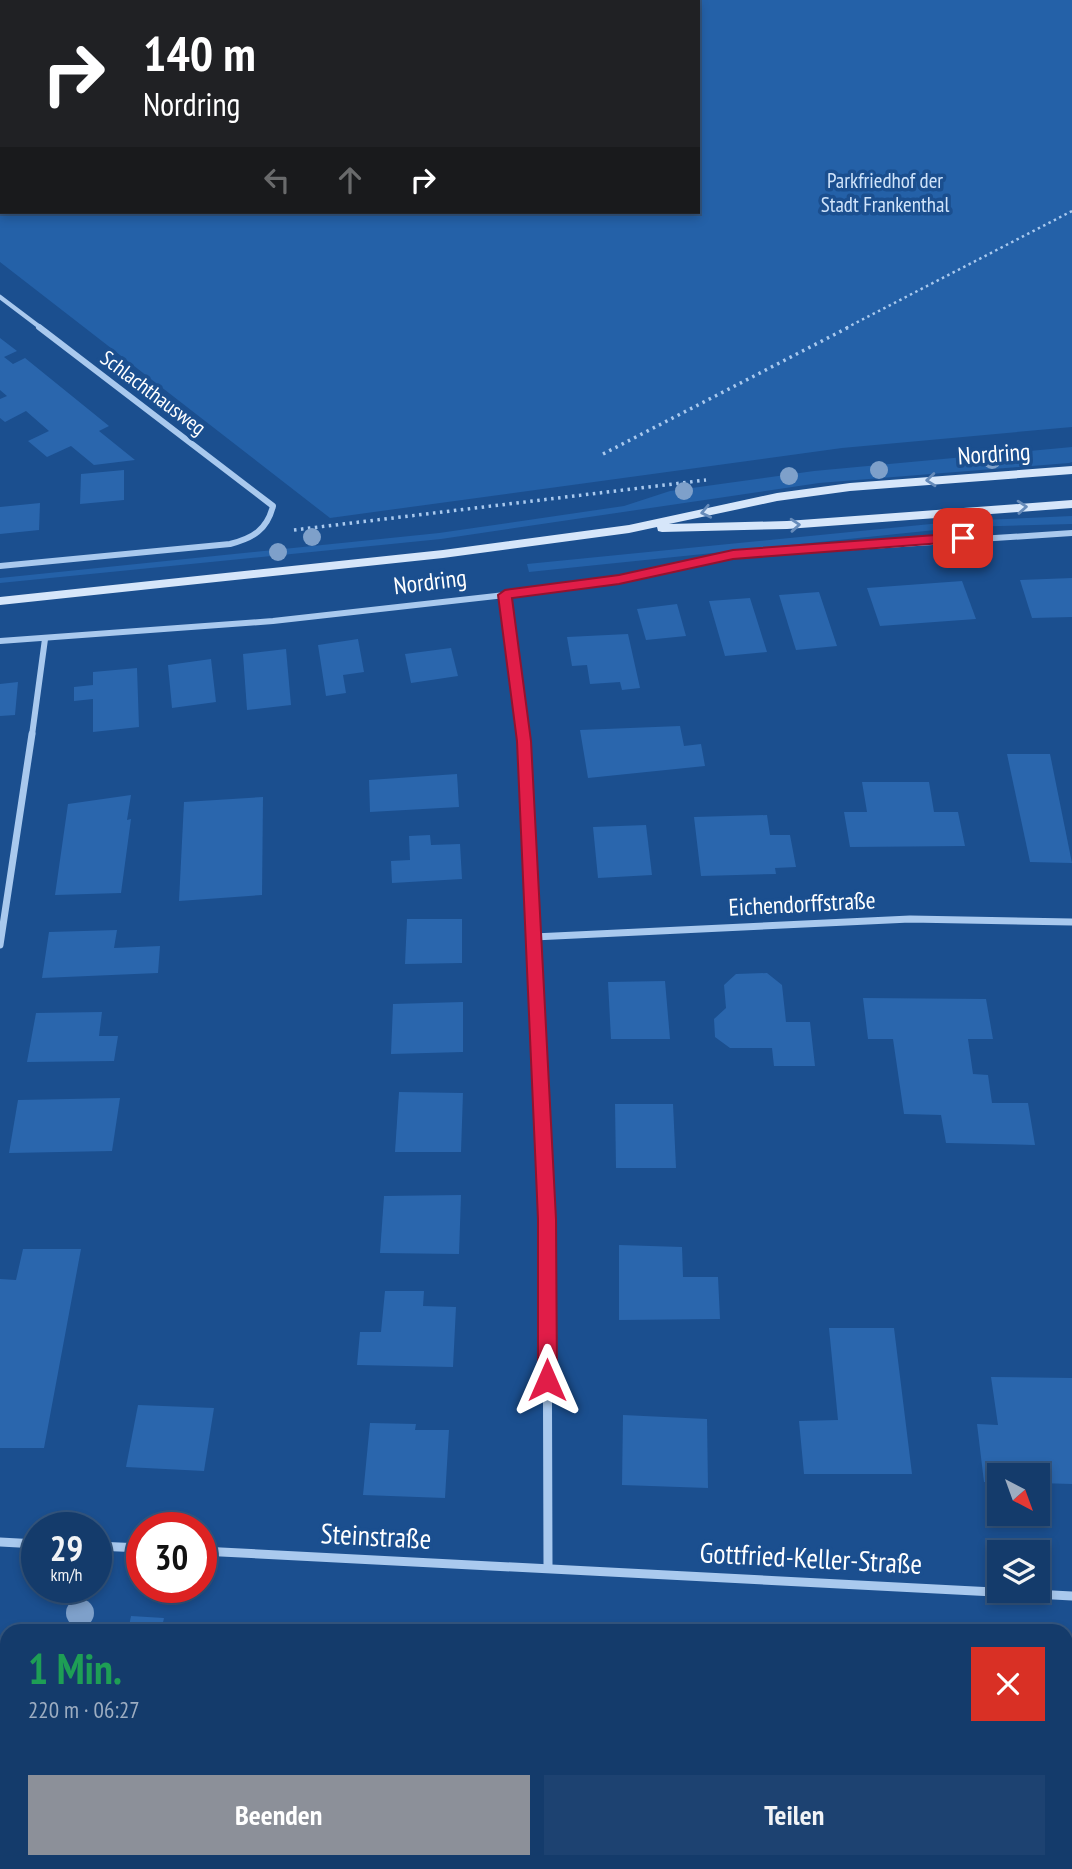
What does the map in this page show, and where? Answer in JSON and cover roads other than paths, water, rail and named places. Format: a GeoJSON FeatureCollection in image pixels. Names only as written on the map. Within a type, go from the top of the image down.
{"type":"FeatureCollection","features":[{"type":"Feature","properties":{"kind":"main road","name":"Nordring"},"geometry":{"type":"LineString","coordinates":[[0,601],[443,554],[629,528],[777,497],[838,489],[1072,470]]}},
{"type":"Feature","properties":{"kind":"main road","name":"Nordring"},"geometry":{"type":"LineString","coordinates":[[629,528],[788,525],[1072,504]]}},
{"type":"Feature","properties":{"kind":"street","name":"Schlachthausweg"},"geometry":{"type":"LineString","coordinates":[[0,297],[273,506],[270,522],[255,536],[230,544],[0,566]]}},
{"type":"Feature","properties":{"kind":"street","name":"Nordring"},"geometry":{"type":"LineString","coordinates":[[0,642],[273,621],[505,595],[619,579],[733,555],[1072,533]]}},
{"type":"Feature","properties":{"kind":"street"},"geometry":{"type":"LineString","coordinates":[[505,595],[524,741],[547,1219],[548,1566]]}},
{"type":"Feature","properties":{"kind":"street"},"geometry":{"type":"LineString","coordinates":[[0,945],[22,810],[45,639]]}},
{"type":"Feature","properties":{"kind":"street","name":"Eichendorffstraße"},"geometry":{"type":"LineString","coordinates":[[534,936],[910,919],[1072,922]]}},
{"type":"Feature","properties":{"kind":"street"},"geometry":{"type":"LineString","coordinates":[[0,1542],[21,1543]]}},
{"type":"Feature","properties":{"kind":"street","name":"Steinstraße"},"geometry":{"type":"LineString","coordinates":[[217,1552],[548,1566]]}},
{"type":"Feature","properties":{"kind":"street","name":"Gottfried-Keller-Straße"},"geometry":{"type":"LineString","coordinates":[[548,1566],[1072,1596]]}},
{"type":"Feature","properties":{"kind":"park label","name":"Parkfriedhof der Stadt Frankenthal"},"geometry":{"type":"Point","coordinates":[885,193]}}]}
